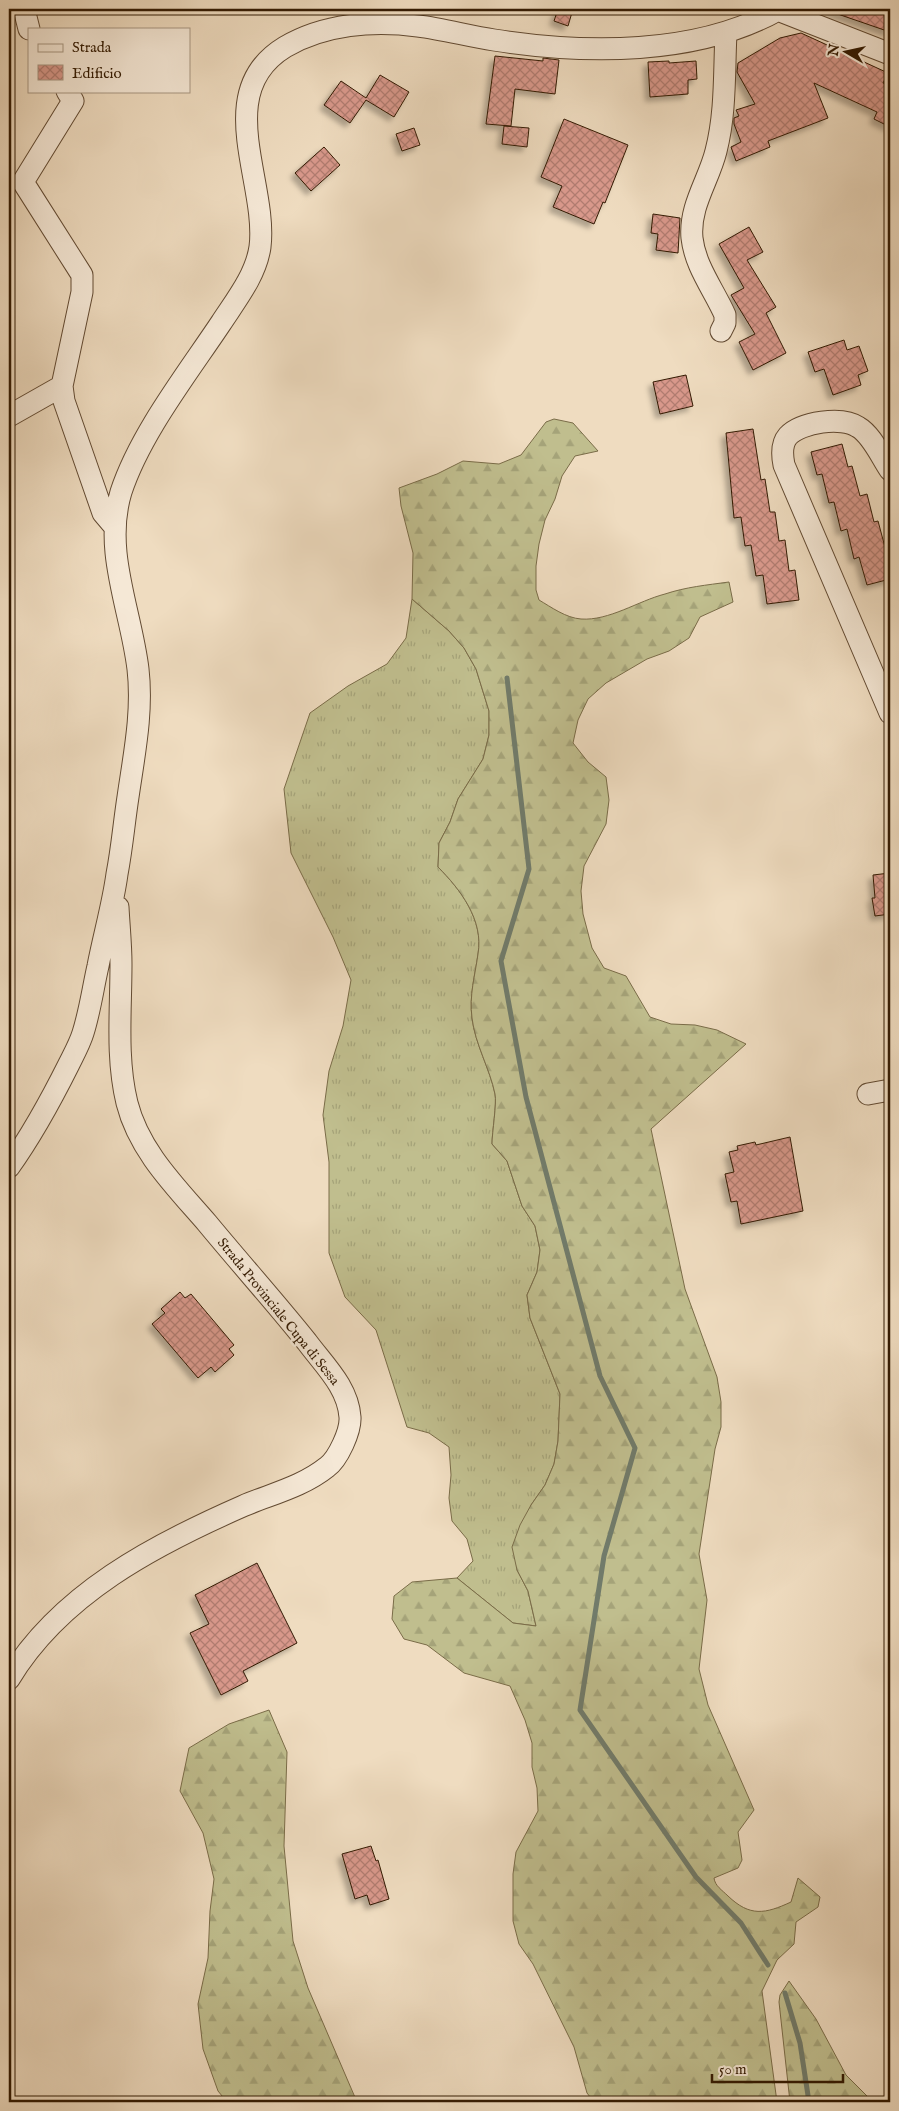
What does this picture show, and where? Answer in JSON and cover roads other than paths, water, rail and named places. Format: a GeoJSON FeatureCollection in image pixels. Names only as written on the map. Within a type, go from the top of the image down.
{"type":"FeatureCollection","features":[{"type":"Feature","properties":{"kind":"street"},"geometry":{"type":"LineString","coordinates":[[24,9],[29,28]]}},
{"type":"Feature","properties":{"kind":"street"},"geometry":{"type":"LineString","coordinates":[[9,1168],[52,1098],[83,1035],[117,877],[139,708],[138,670],[116,554],[114,526],[121,494],[132,464],[154,425],[248,280],[260,251],[259,219],[246,114],[255,78],[267,62],[281,50],[304,37],[330,29],[367,24],[416,26],[491,40],[541,46],[582,48],[674,44],[699,40],[726,33],[761,20],[776,10],[890,54]]}},
{"type":"Feature","properties":{"kind":"street"},"geometry":{"type":"LineString","coordinates":[[721,331],[725,323],[725,315],[696,258],[692,238],[692,220],[696,202],[716,153],[722,124],[726,33]]}},
{"type":"Feature","properties":{"kind":"street"},"geometry":{"type":"LineString","coordinates":[[68,92],[73,101],[23,182],[82,275],[82,292],[62,386],[64,401],[104,513],[114,526]]}},
{"type":"Feature","properties":{"kind":"street"},"geometry":{"type":"LineString","coordinates":[[9,416],[62,386]]}},
{"type":"Feature","properties":{"kind":"street"},"geometry":{"type":"LineString","coordinates":[[890,470],[864,432],[851,423],[836,420],[797,429],[788,436],[784,443],[782,454],[784,465],[890,713]]}},
{"type":"Feature","properties":{"kind":"street","name":"Strada Provinciale Cupa di Sessa"},"geometry":{"type":"LineString","coordinates":[[9,1679],[44,1630],[106,1578],[163,1544],[244,1506],[307,1480],[329,1466],[344,1444],[351,1418],[344,1390],[294,1327],[165,1175],[139,1137],[128,1105],[120,1065],[121,962],[117,877]]}},
{"type":"Feature","properties":{"kind":"street"},"geometry":{"type":"LineString","coordinates":[[868,1094],[890,1090]]}},
{"type":"Feature","properties":{"kind":"waterway"},"geometry":{"type":"LineString","coordinates":[[507,678],[529,869],[501,961],[526,1097],[600,1376],[635,1448],[604,1556],[580,1710],[696,1877],[741,1923],[768,1965]]}},
{"type":"Feature","properties":{"kind":"waterway"},"geometry":{"type":"LineString","coordinates":[[785,1993],[800,2043],[809,2102]]}}]}
